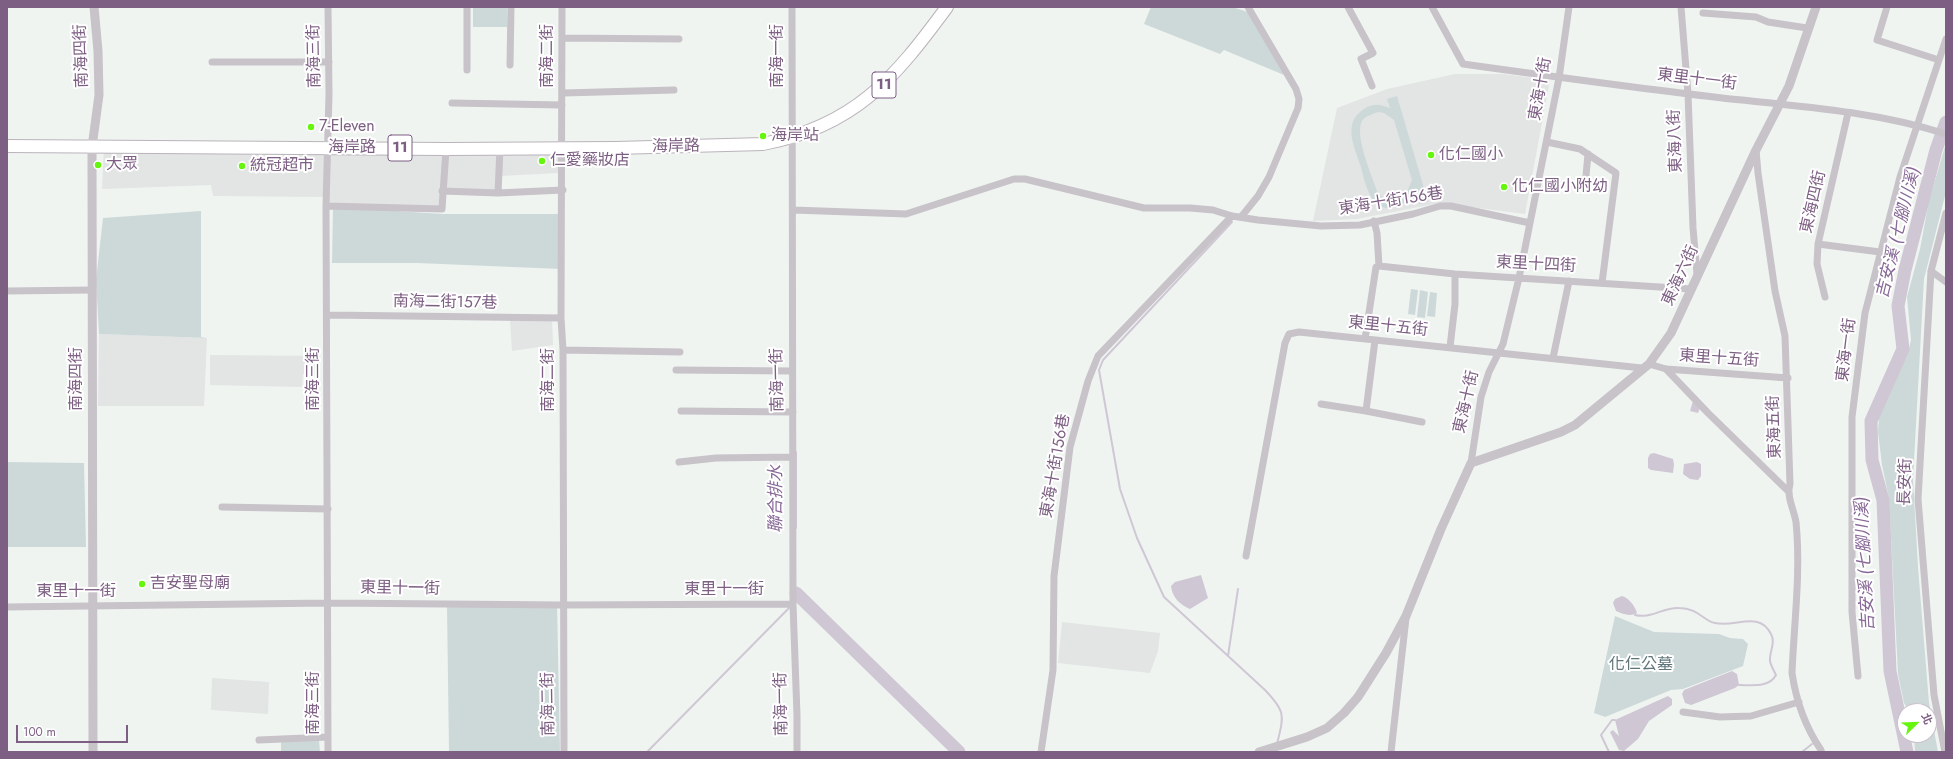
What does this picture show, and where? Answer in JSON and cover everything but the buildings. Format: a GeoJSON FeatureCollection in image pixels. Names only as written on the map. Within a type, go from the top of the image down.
{"type":"FeatureCollection","features":[{"type":"Feature","properties":{"kind":"main road","name":"海岸路"},"geometry":{"type":"LineString","coordinates":[[7,146],[446,149],[742,146],[763,144],[831,122],[853,109],[878,90],[916,49],[947,7]]}},
{"type":"Feature","properties":{"kind":"street","name":"南海四街"},"geometry":{"type":"LineString","coordinates":[[93,752],[92,147],[98,96],[98,51],[94,7]]}},
{"type":"Feature","properties":{"kind":"street","name":"南海三街"},"geometry":{"type":"LineString","coordinates":[[328,7],[329,62],[326,206],[328,315],[328,752]]}},
{"type":"Feature","properties":{"kind":"street"},"geometry":{"type":"LineString","coordinates":[[467,7],[467,70]]}},
{"type":"Feature","properties":{"kind":"street"},"geometry":{"type":"LineString","coordinates":[[510,65],[511,7]]}},
{"type":"Feature","properties":{"kind":"street","name":"南海二街"},"geometry":{"type":"LineString","coordinates":[[562,7],[563,190],[561,318],[564,350],[562,605],[564,752]]}},
{"type":"Feature","properties":{"kind":"street","name":"南海一街"},"geometry":{"type":"LineString","coordinates":[[792,7],[794,135],[792,371],[793,604],[797,752]]}},
{"type":"Feature","properties":{"kind":"street"},"geometry":{"type":"LineString","coordinates":[[1241,217],[1258,196],[1269,177],[1298,108],[1296,89],[1248,7]]}},
{"type":"Feature","properties":{"kind":"street"},"geometry":{"type":"LineString","coordinates":[[1348,7],[1373,53],[1361,59],[1372,86]]}},
{"type":"Feature","properties":{"kind":"street","name":"東里十一街"},"geometry":{"type":"LineString","coordinates":[[1432,7],[1464,64],[1559,78],[1848,113],[1918,125],[1946,134]]}},
{"type":"Feature","properties":{"kind":"street","name":"東海十街"},"geometry":{"type":"LineString","coordinates":[[1391,752],[1406,616],[1440,529],[1471,463],[1481,397],[1489,372],[1500,353],[1530,223],[1559,78],[1569,7]]}},
{"type":"Feature","properties":{"kind":"street","name":"東海八街"},"geometry":{"type":"LineString","coordinates":[[1681,7],[1688,94],[1691,189],[1698,274]]}},
{"type":"Feature","properties":{"kind":"street","name":"東海六街"},"geometry":{"type":"LineString","coordinates":[[1471,463],[1561,432],[1575,425],[1645,366],[1671,333],[1756,150],[1789,86],[1807,28],[1816,7]]}},
{"type":"Feature","properties":{"kind":"street"},"geometry":{"type":"LineString","coordinates":[[1887,7],[1877,40],[1940,60]]}},
{"type":"Feature","properties":{"kind":"street"},"geometry":{"type":"LineString","coordinates":[[1703,13],[1756,17],[1768,22],[1807,28]]}},
{"type":"Feature","properties":{"kind":"street"},"geometry":{"type":"LineString","coordinates":[[562,38],[679,39]]}},
{"type":"Feature","properties":{"kind":"street","name":"東海一街"},"geometry":{"type":"LineString","coordinates":[[1858,676],[1852,612],[1852,417],[1865,313],[1900,177],[1946,39]]}},
{"type":"Feature","properties":{"kind":"street"},"geometry":{"type":"LineString","coordinates":[[212,62],[329,62]]}},
{"type":"Feature","properties":{"kind":"street"},"geometry":{"type":"LineString","coordinates":[[562,93],[674,90]]}},
{"type":"Feature","properties":{"kind":"street"},"geometry":{"type":"LineString","coordinates":[[452,103],[562,105]]}},
{"type":"Feature","properties":{"kind":"street","name":"東海四街"},"geometry":{"type":"LineString","coordinates":[[1825,297],[1817,264],[1818,244],[1848,113]]}},
{"type":"Feature","properties":{"kind":"street"},"geometry":{"type":"LineString","coordinates":[[1547,142],[1580,149],[1616,173],[1602,283]]}},
{"type":"Feature","properties":{"kind":"street"},"geometry":{"type":"LineString","coordinates":[[498,193],[500,148]]}},
{"type":"Feature","properties":{"kind":"street"},"geometry":{"type":"LineString","coordinates":[[326,206],[442,209],[446,149]]}},
{"type":"Feature","properties":{"kind":"street","name":"東海五街"},"geometry":{"type":"LineString","coordinates":[[1756,150],[1775,291],[1785,336],[1788,378],[1790,484],[1788,491],[1795,520],[1798,551],[1792,673],[1799,702],[1813,738],[1821,750]]}},
{"type":"Feature","properties":{"kind":"street"},"geometry":{"type":"LineString","coordinates":[[1585,187],[1588,154]]}},
{"type":"Feature","properties":{"kind":"street","name":"東海十街156巷"},"geometry":{"type":"LineString","coordinates":[[793,210],[906,214],[1003,181],[1019,179],[1144,208],[1190,208],[1214,210],[1232,216],[1258,220],[1321,226],[1360,225],[1413,214],[1440,206],[1451,206],[1530,223]]}},
{"type":"Feature","properties":{"kind":"street"},"geometry":{"type":"LineString","coordinates":[[442,191],[498,193],[563,190]]}},
{"type":"Feature","properties":{"kind":"street","name":"長安街"},"geometry":{"type":"LineString","coordinates":[[1945,752],[1934,695],[1918,499],[1931,271],[1946,213]]}},
{"type":"Feature","properties":{"kind":"street","name":"東海十街156巷"},"geometry":{"type":"LineString","coordinates":[[1041,752],[1053,670],[1054,576],[1070,447],[1088,381],[1098,356],[1232,216]]}},
{"type":"Feature","properties":{"kind":"street"},"geometry":{"type":"LineString","coordinates":[[1365,339],[1376,267],[1379,266],[1377,233],[1374,221]]}},
{"type":"Feature","properties":{"kind":"street"},"geometry":{"type":"LineString","coordinates":[[1818,244],[1880,252]]}},
{"type":"Feature","properties":{"kind":"street","name":"東里十四街"},"geometry":{"type":"LineString","coordinates":[[1379,266],[1455,274],[1691,289]]}},
{"type":"Feature","properties":{"kind":"street"},"geometry":{"type":"LineString","coordinates":[[1931,271],[1946,282]]}},
{"type":"Feature","properties":{"kind":"street"},"geometry":{"type":"LineString","coordinates":[[1450,347],[1455,304],[1455,274]]}},
{"type":"Feature","properties":{"kind":"street"},"geometry":{"type":"LineString","coordinates":[[1553,358],[1569,281]]}},
{"type":"Feature","properties":{"kind":"street"},"geometry":{"type":"LineString","coordinates":[[7,291],[92,290]]}},
{"type":"Feature","properties":{"kind":"street","name":"南海二街157巷"},"geometry":{"type":"LineString","coordinates":[[328,315],[561,318]]}},
{"type":"Feature","properties":{"kind":"street","name":"東里十五街"},"geometry":{"type":"LineString","coordinates":[[1246,556],[1286,337],[1289,334],[1299,332],[1666,369],[1788,378]]}},
{"type":"Feature","properties":{"kind":"street"},"geometry":{"type":"LineString","coordinates":[[1366,411],[1375,340]]}},
{"type":"Feature","properties":{"kind":"street"},"geometry":{"type":"LineString","coordinates":[[564,350],[680,352]]}},
{"type":"Feature","properties":{"kind":"street"},"geometry":{"type":"LineString","coordinates":[[1666,369],[1708,413],[1788,491]]}},
{"type":"Feature","properties":{"kind":"street"},"geometry":{"type":"LineString","coordinates":[[676,370],[792,371]]}},
{"type":"Feature","properties":{"kind":"street"},"geometry":{"type":"LineString","coordinates":[[1321,404],[1422,422]]}},
{"type":"Feature","properties":{"kind":"street"},"geometry":{"type":"LineString","coordinates":[[681,411],[792,412]]}},
{"type":"Feature","properties":{"kind":"street"},"geometry":{"type":"LineString","coordinates":[[680,462],[716,458],[793,457]]}},
{"type":"Feature","properties":{"kind":"street"},"geometry":{"type":"LineString","coordinates":[[222,508],[328,510]]}},
{"type":"Feature","properties":{"kind":"street","name":"東里十一街"},"geometry":{"type":"LineString","coordinates":[[7,607],[328,603],[562,605],[793,604]]}},
{"type":"Feature","properties":{"kind":"street"},"geometry":{"type":"LineString","coordinates":[[1260,752],[1318,733],[1327,728],[1344,713],[1358,697],[1386,653],[1406,616]]}},
{"type":"Feature","properties":{"kind":"street"},"geometry":{"type":"LineString","coordinates":[[1683,712],[1720,717],[1751,716],[1799,702]]}},
{"type":"Feature","properties":{"kind":"street"},"geometry":{"type":"LineString","coordinates":[[259,740],[328,737]]}},
{"type":"Feature","properties":{"kind":"shaded area","name":"化仁國小"},"geometry":{"type":"Polygon","coordinates":[[[1455,74],[1503,74],[1550,80],[1525,214],[1439,203],[1357,219],[1313,221],[1337,108],[1387,89],[1455,74]]]}},
{"type":"Feature","properties":{"kind":"shaded area"},"geometry":{"type":"Polygon","coordinates":[[[104,148],[324,148],[324,197],[213,196],[211,185],[102,189],[104,148]]]}},
{"type":"Feature","properties":{"kind":"shaded area"},"geometry":{"type":"Polygon","coordinates":[[[330,150],[444,151],[440,207],[328,206],[330,150]]]}},
{"type":"Feature","properties":{"kind":"shaded area"},"geometry":{"type":"Polygon","coordinates":[[[448,153],[498,155],[496,191],[444,188],[448,153]]]}},
{"type":"Feature","properties":{"kind":"shaded area"},"geometry":{"type":"Polygon","coordinates":[[[501,155],[559,155],[559,173],[500,176],[501,155]]]}},
{"type":"Feature","properties":{"kind":"shaded area"},"geometry":{"type":"Polygon","coordinates":[[[510,319],[552,320],[553,345],[512,351],[510,319]]]}},
{"type":"Feature","properties":{"kind":"shaded area"},"geometry":{"type":"Polygon","coordinates":[[[99,334],[207,338],[204,406],[98,406],[99,334]]]}},
{"type":"Feature","properties":{"kind":"shaded area"},"geometry":{"type":"Polygon","coordinates":[[[210,355],[320,356],[320,375],[303,374],[302,387],[210,385],[210,355]]]}},
{"type":"Feature","properties":{"kind":"shaded area"},"geometry":{"type":"Polygon","coordinates":[[[1693,401],[1700,408],[1698,413],[1690,411],[1693,401]]]}},
{"type":"Feature","properties":{"kind":"shaded area"},"geometry":{"type":"Polygon","coordinates":[[[1654,453],[1673,459],[1673,473],[1651,470],[1648,468],[1648,458],[1650,454],[1654,453]]]}},
{"type":"Feature","properties":{"kind":"shaded area"},"geometry":{"type":"Polygon","coordinates":[[[1697,462],[1701,464],[1701,476],[1698,480],[1690,479],[1683,474],[1684,464],[1697,462]]]}},
{"type":"Feature","properties":{"kind":"shaded area"},"geometry":{"type":"Polygon","coordinates":[[[1201,575],[1208,598],[1190,609],[1177,600],[1173,594],[1171,586],[1175,582],[1201,575]]]}},
{"type":"Feature","properties":{"kind":"shaded area"},"geometry":{"type":"Polygon","coordinates":[[[1622,596],[1631,603],[1637,613],[1629,615],[1616,611],[1613,603],[1615,599],[1622,596]]]}},
{"type":"Feature","properties":{"kind":"shaded area"},"geometry":{"type":"Polygon","coordinates":[[[1062,622],[1160,633],[1158,651],[1150,673],[1058,663],[1062,622]]]}},
{"type":"Feature","properties":{"kind":"shaded area"},"geometry":{"type":"Polygon","coordinates":[[[1732,671],[1737,674],[1739,685],[1735,688],[1691,705],[1685,703],[1682,694],[1684,690],[1732,671]]]}},
{"type":"Feature","properties":{"kind":"shaded area"},"geometry":{"type":"Polygon","coordinates":[[[212,678],[269,682],[268,714],[211,710],[212,678]]]}},
{"type":"Feature","properties":{"kind":"shaded area"},"geometry":{"type":"Polygon","coordinates":[[[1668,696],[1672,699],[1672,705],[1649,721],[1638,739],[1624,751],[1619,750],[1610,732],[1613,730],[1619,736],[1615,720],[1668,696]]]}},
{"type":"Feature","properties":{"kind":"green space"},"geometry":{"type":"Polygon","coordinates":[[[473,7],[507,7],[507,27],[473,27],[473,7]]]}},
{"type":"Feature","properties":{"kind":"green space"},"geometry":{"type":"Polygon","coordinates":[[[1151,7],[1232,7],[1248,12],[1284,75],[1224,50],[1220,54],[1144,24],[1151,7]]]}},
{"type":"Feature","properties":{"kind":"green space"},"geometry":{"type":"Polygon","coordinates":[[[1397,96],[1428,202],[1419,204],[1416,193],[1410,199],[1398,206],[1385,208],[1374,201],[1364,180],[1353,143],[1353,121],[1357,115],[1367,107],[1377,105],[1390,108],[1387,99],[1397,96]],[[1378,112],[1363,119],[1360,127],[1360,136],[1368,166],[1377,191],[1383,198],[1402,197],[1407,192],[1412,180],[1394,120],[1384,113],[1378,112]]]}},
{"type":"Feature","properties":{"kind":"green space"},"geometry":{"type":"Polygon","coordinates":[[[1946,143],[1946,192],[1924,279],[1913,479],[1918,567],[1929,703],[1904,703],[1898,674],[1889,498],[1882,465],[1878,432],[1879,417],[1908,353],[1911,340],[1907,297],[1920,249],[1929,201],[1946,143]]]}},
{"type":"Feature","properties":{"kind":"green space"},"geometry":{"type":"Polygon","coordinates":[[[333,207],[443,214],[562,214],[561,269],[417,263],[332,263],[333,207]]]}},
{"type":"Feature","properties":{"kind":"green space"},"geometry":{"type":"Polygon","coordinates":[[[201,211],[201,337],[207,338],[99,334],[96,280],[103,218],[201,211]]]}},
{"type":"Feature","properties":{"kind":"green space"},"geometry":{"type":"Polygon","coordinates":[[[1411,289],[1418,290],[1415,315],[1408,314],[1411,289]]]}},
{"type":"Feature","properties":{"kind":"green space"},"geometry":{"type":"Polygon","coordinates":[[[1420,290],[1428,292],[1425,318],[1417,317],[1420,290]]]}},
{"type":"Feature","properties":{"kind":"green space"},"geometry":{"type":"Polygon","coordinates":[[[1430,292],[1437,293],[1435,317],[1427,316],[1430,292]]]}},
{"type":"Feature","properties":{"kind":"green space"},"geometry":{"type":"Polygon","coordinates":[[[7,462],[84,463],[86,547],[7,547],[7,462]]]}},
{"type":"Feature","properties":{"kind":"green space"},"geometry":{"type":"Polygon","coordinates":[[[557,602],[560,752],[449,752],[447,607],[557,602]]]}},
{"type":"Feature","properties":{"kind":"green space","name":"化仁公墓"},"geometry":{"type":"Polygon","coordinates":[[[1615,616],[1654,632],[1719,634],[1730,638],[1743,639],[1748,644],[1743,666],[1683,689],[1671,690],[1605,717],[1594,713],[1615,616]]]}},
{"type":"Feature","properties":{"kind":"green space"},"geometry":{"type":"Polygon","coordinates":[[[319,740],[320,752],[281,752],[281,741],[319,740]]]}},
{"type":"Feature","properties":{"kind":"green space"},"geometry":{"type":"Polygon","coordinates":[[[1914,743],[1936,743],[1938,752],[1915,752],[1914,743]]]}},
{"type":"Feature","properties":{"kind":"waterway","name":"吉安溪 (七腳川溪)"},"geometry":{"type":"LineString","coordinates":[[1907,752],[1890,671],[1883,500],[1872,460],[1871,421],[1903,349],[1898,306],[1905,270],[1936,150],[1946,122]]}},
{"type":"Feature","properties":{"kind":"waterway"},"geometry":{"type":"LineString","coordinates":[[1232,222],[1103,360],[1099,370],[1120,489],[1137,538],[1164,597],[1272,697],[1282,714],[1277,744]]}},
{"type":"Feature","properties":{"kind":"waterway","name":"聯合排水"},"geometry":{"type":"LineString","coordinates":[[796,452],[796,528]]}},
{"type":"Feature","properties":{"kind":"waterway"},"geometry":{"type":"LineString","coordinates":[[1228,656],[1238,589]]}},
{"type":"Feature","properties":{"kind":"waterway","name":"聯合排水"},"geometry":{"type":"LineString","coordinates":[[796,593],[959,752]]}},
{"type":"Feature","properties":{"kind":"waterway"},"geometry":{"type":"LineString","coordinates":[[647,752],[790,607]]}},
{"type":"Feature","properties":{"kind":"waterway"},"geometry":{"type":"LineString","coordinates":[[1635,615],[1641,616],[1668,609],[1679,608],[1696,612],[1707,620],[1715,623],[1723,624],[1753,621],[1766,627],[1771,634],[1773,641],[1770,661],[1776,675],[1765,684],[1739,685]]}},
{"type":"Feature","properties":{"kind":"waterway"},"geometry":{"type":"LineString","coordinates":[[1609,752],[1601,735],[1612,720],[1615,720]]}},
{"type":"Feature","properties":{"kind":"waterway"},"geometry":{"type":"LineString","coordinates":[[1802,752],[1812,744]]}},
{"type":"Feature","properties":{"kind":"place","name":"7-Eleven"},"geometry":{"type":"Point","coordinates":[311,127]}},
{"type":"Feature","properties":{"kind":"place","name":"海岸站"},"geometry":{"type":"Point","coordinates":[763,136]}},
{"type":"Feature","properties":{"kind":"place","name":"化仁國小"},"geometry":{"type":"Point","coordinates":[1431,155]}},
{"type":"Feature","properties":{"kind":"place","name":"仁愛藥妝店"},"geometry":{"type":"Point","coordinates":[542,161]}},
{"type":"Feature","properties":{"kind":"place","name":"大眾"},"geometry":{"type":"Point","coordinates":[98,165]}},
{"type":"Feature","properties":{"kind":"place","name":"統冠超市"},"geometry":{"type":"Point","coordinates":[242,166]}},
{"type":"Feature","properties":{"kind":"place","name":"化仁國小附幼"},"geometry":{"type":"Point","coordinates":[1504,187]}},
{"type":"Feature","properties":{"kind":"place","name":"吉安聖母廟"},"geometry":{"type":"Point","coordinates":[142,584]}}]}
